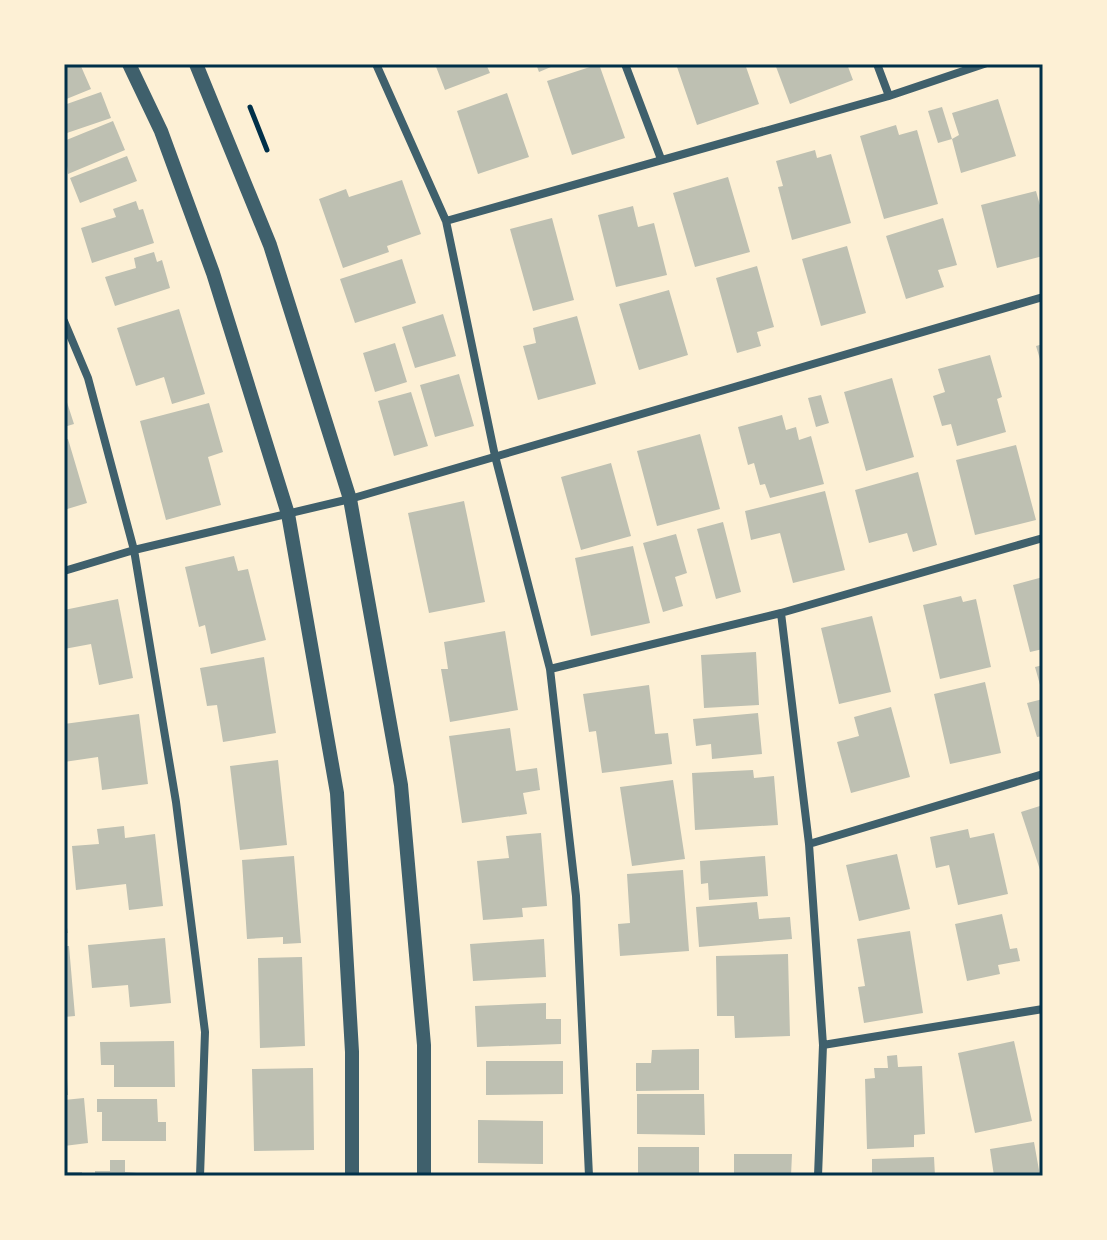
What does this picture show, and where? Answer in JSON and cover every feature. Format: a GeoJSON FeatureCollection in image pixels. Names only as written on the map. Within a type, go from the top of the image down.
{"type":"FeatureCollection","features":[{"type":"Feature","properties":{"kind":"street"},"geometry":{"type":"LineString","coordinates":[[129,64],[161,131],[213,273],[288,514],[337,793],[352,1052],[352,1176]]}},
{"type":"Feature","properties":{"kind":"street"},"geometry":{"type":"LineString","coordinates":[[196,64],[270,245],[350,499],[401,785],[424,1045],[424,1176]]}},
{"type":"Feature","properties":{"kind":"street"},"geometry":{"type":"LineString","coordinates":[[376,64],[446,221],[495,456],[550,669],[576,896],[589,1176]]}},
{"type":"Feature","properties":{"kind":"street"},"geometry":{"type":"LineString","coordinates":[[625,64],[661,159]]}},
{"type":"Feature","properties":{"kind":"street"},"geometry":{"type":"LineString","coordinates":[[877,64],[889,96]]}},
{"type":"Feature","properties":{"kind":"street"},"geometry":{"type":"LineString","coordinates":[[446,221],[889,96],[984,64]]}},
{"type":"Feature","properties":{"kind":"street"},"geometry":{"type":"LineString","coordinates":[[64,571],[134,550],[350,499],[1043,297]]}},
{"type":"Feature","properties":{"kind":"street"},"geometry":{"type":"LineString","coordinates":[[64,321],[88,378],[134,550],[176,802],[205,1032],[200,1176]]}},
{"type":"Feature","properties":{"kind":"street"},"geometry":{"type":"LineString","coordinates":[[550,669],[781,613],[1043,538]]}},
{"type":"Feature","properties":{"kind":"street"},"geometry":{"type":"LineString","coordinates":[[781,613],[809,844],[823,1045],[818,1176]]}},
{"type":"Feature","properties":{"kind":"street"},"geometry":{"type":"LineString","coordinates":[[809,844],[1043,774]]}},
{"type":"Feature","properties":{"kind":"street"},"geometry":{"type":"LineString","coordinates":[[823,1045],[1043,1009]]}},
{"type":"Feature","properties":{"kind":"building"},"geometry":{"type":"Polygon","coordinates":[[[64,64],[80,64],[91,89],[64,100],[64,64]]]}},
{"type":"Feature","properties":{"kind":"building"},"geometry":{"type":"Polygon","coordinates":[[[435,64],[486,64],[490,73],[445,90],[435,64]]]}},
{"type":"Feature","properties":{"kind":"building"},"geometry":{"type":"Polygon","coordinates":[[[536,64],[558,64],[539,72],[536,64]]]}},
{"type":"Feature","properties":{"kind":"building"},"geometry":{"type":"Polygon","coordinates":[[[599,64],[625,138],[572,155],[547,81],[599,64]]]}},
{"type":"Feature","properties":{"kind":"building"},"geometry":{"type":"Polygon","coordinates":[[[676,64],[745,64],[759,104],[697,125],[676,64]]]}},
{"type":"Feature","properties":{"kind":"building"},"geometry":{"type":"Polygon","coordinates":[[[775,64],[847,64],[853,80],[790,104],[775,64]]]}},
{"type":"Feature","properties":{"kind":"building"},"geometry":{"type":"Polygon","coordinates":[[[101,92],[111,118],[64,134],[64,105],[101,92]]]}},
{"type":"Feature","properties":{"kind":"building"},"geometry":{"type":"Polygon","coordinates":[[[507,93],[529,157],[478,174],[457,111],[507,93]]]}},
{"type":"Feature","properties":{"kind":"building"},"geometry":{"type":"Polygon","coordinates":[[[998,99],[1016,156],[961,173],[952,139],[959,135],[952,113],[998,99]]]}},
{"type":"Feature","properties":{"kind":"building"},"geometry":{"type":"Polygon","coordinates":[[[942,107],[952,139],[938,143],[928,111],[942,107]]]}},
{"type":"Feature","properties":{"kind":"building"},"geometry":{"type":"Polygon","coordinates":[[[113,121],[125,150],[68,174],[64,141],[113,121]]]}},
{"type":"Feature","properties":{"kind":"building"},"geometry":{"type":"Polygon","coordinates":[[[896,125],[899,135],[917,130],[938,204],[884,219],[860,136],[896,125]]]}},
{"type":"Feature","properties":{"kind":"building"},"geometry":{"type":"Polygon","coordinates":[[[815,150],[817,158],[831,154],[851,223],[792,240],[778,187],[783,186],[776,161],[815,150]]]}},
{"type":"Feature","properties":{"kind":"building"},"geometry":{"type":"Polygon","coordinates":[[[127,156],[137,181],[80,203],[70,178],[127,156]]]}},
{"type":"Feature","properties":{"kind":"building"},"geometry":{"type":"Polygon","coordinates":[[[728,177],[750,252],[695,267],[673,193],[728,177]]]}},
{"type":"Feature","properties":{"kind":"building"},"geometry":{"type":"Polygon","coordinates":[[[402,180],[421,234],[387,246],[389,252],[343,268],[319,199],[346,189],[349,197],[402,180]]]}},
{"type":"Feature","properties":{"kind":"building"},"geometry":{"type":"Polygon","coordinates":[[[1036,191],[1043,216],[1043,256],[997,268],[981,205],[1036,191]]]}},
{"type":"Feature","properties":{"kind":"building"},"geometry":{"type":"Polygon","coordinates":[[[136,201],[139,210],[143,209],[154,243],[92,263],[81,228],[116,217],[113,209],[136,201]]]}},
{"type":"Feature","properties":{"kind":"building"},"geometry":{"type":"Polygon","coordinates":[[[633,206],[638,227],[654,223],[667,275],[616,287],[598,215],[633,206]]]}},
{"type":"Feature","properties":{"kind":"building"},"geometry":{"type":"Polygon","coordinates":[[[552,218],[574,300],[533,311],[510,229],[552,218]]]}},
{"type":"Feature","properties":{"kind":"building"},"geometry":{"type":"Polygon","coordinates":[[[943,218],[957,265],[938,270],[944,287],[906,299],[886,236],[943,218]]]}},
{"type":"Feature","properties":{"kind":"building"},"geometry":{"type":"Polygon","coordinates":[[[847,246],[866,313],[821,326],[802,259],[847,246]]]}},
{"type":"Feature","properties":{"kind":"building"},"geometry":{"type":"Polygon","coordinates":[[[154,252],[157,262],[162,260],[170,288],[115,306],[105,277],[136,268],[134,258],[154,252]]]}},
{"type":"Feature","properties":{"kind":"building"},"geometry":{"type":"Polygon","coordinates":[[[402,259],[416,303],[355,323],[340,279],[402,259]]]}},
{"type":"Feature","properties":{"kind":"building"},"geometry":{"type":"Polygon","coordinates":[[[757,266],[774,327],[757,332],[761,346],[737,353],[716,278],[757,266]]]}},
{"type":"Feature","properties":{"kind":"building"},"geometry":{"type":"Polygon","coordinates":[[[669,290],[688,355],[639,370],[619,304],[669,290]]]}},
{"type":"Feature","properties":{"kind":"building"},"geometry":{"type":"Polygon","coordinates":[[[179,309],[205,394],[172,404],[164,377],[136,386],[117,328],[179,309]]]}},
{"type":"Feature","properties":{"kind":"building"},"geometry":{"type":"Polygon","coordinates":[[[443,314],[456,356],[415,368],[402,327],[443,314]]]}},
{"type":"Feature","properties":{"kind":"building"},"geometry":{"type":"Polygon","coordinates":[[[577,316],[596,384],[538,400],[523,346],[536,343],[533,328],[577,316]]]}},
{"type":"Feature","properties":{"kind":"building"},"geometry":{"type":"Polygon","coordinates":[[[395,343],[407,382],[375,392],[363,353],[395,343]]]}},
{"type":"Feature","properties":{"kind":"building"},"geometry":{"type":"Polygon","coordinates":[[[1043,344],[1043,366],[1042,366],[1036,346],[1043,344]]]}},
{"type":"Feature","properties":{"kind":"building"},"geometry":{"type":"Polygon","coordinates":[[[990,355],[1002,397],[997,399],[1006,432],[957,446],[951,424],[942,426],[933,396],[945,392],[938,369],[990,355]]]}},
{"type":"Feature","properties":{"kind":"building"},"geometry":{"type":"Polygon","coordinates":[[[459,374],[474,426],[435,437],[420,385],[459,374]]]}},
{"type":"Feature","properties":{"kind":"building"},"geometry":{"type":"Polygon","coordinates":[[[892,378],[914,457],[866,471],[844,392],[892,378]]]}},
{"type":"Feature","properties":{"kind":"building"},"geometry":{"type":"Polygon","coordinates":[[[411,392],[428,446],[394,456],[378,401],[411,392]]]}},
{"type":"Feature","properties":{"kind":"building"},"geometry":{"type":"Polygon","coordinates":[[[64,393],[74,424],[64,427],[64,393]]]}},
{"type":"Feature","properties":{"kind":"building"},"geometry":{"type":"Polygon","coordinates":[[[821,395],[829,423],[816,427],[808,398],[821,395]]]}},
{"type":"Feature","properties":{"kind":"building"},"geometry":{"type":"Polygon","coordinates":[[[209,403],[223,452],[208,457],[221,505],[166,520],[140,421],[209,403]]]}},
{"type":"Feature","properties":{"kind":"building"},"geometry":{"type":"Polygon","coordinates":[[[782,415],[786,430],[796,427],[799,440],[811,436],[824,484],[770,498],[765,484],[760,485],[754,463],[748,465],[738,427],[782,415]]]}},
{"type":"Feature","properties":{"kind":"building"},"geometry":{"type":"Polygon","coordinates":[[[700,434],[720,509],[657,526],[637,451],[700,434]]]}},
{"type":"Feature","properties":{"kind":"building"},"geometry":{"type":"Polygon","coordinates":[[[68,439],[87,503],[64,510],[64,440],[68,439]]]}},
{"type":"Feature","properties":{"kind":"building"},"geometry":{"type":"Polygon","coordinates":[[[1016,445],[1036,520],[975,535],[956,460],[1016,445]]]}},
{"type":"Feature","properties":{"kind":"building"},"geometry":{"type":"Polygon","coordinates":[[[611,463],[631,536],[581,550],[561,477],[611,463]]]}},
{"type":"Feature","properties":{"kind":"building"},"geometry":{"type":"Polygon","coordinates":[[[918,472],[937,545],[913,552],[907,533],[869,543],[855,490],[918,472]]]}},
{"type":"Feature","properties":{"kind":"building"},"geometry":{"type":"Polygon","coordinates":[[[825,491],[845,570],[793,583],[780,533],[751,540],[745,511],[825,491]]]}},
{"type":"Feature","properties":{"kind":"building"},"geometry":{"type":"Polygon","coordinates":[[[464,501],[485,602],[429,613],[408,513],[464,501]]]}},
{"type":"Feature","properties":{"kind":"building"},"geometry":{"type":"Polygon","coordinates":[[[723,522],[741,592],[716,599],[697,529],[723,522]]]}},
{"type":"Feature","properties":{"kind":"building"},"geometry":{"type":"Polygon","coordinates":[[[676,534],[687,573],[675,577],[683,606],[663,612],[643,543],[676,534]]]}},
{"type":"Feature","properties":{"kind":"building"},"geometry":{"type":"Polygon","coordinates":[[[633,546],[650,623],[591,636],[575,558],[633,546]]]}},
{"type":"Feature","properties":{"kind":"building"},"geometry":{"type":"Polygon","coordinates":[[[234,556],[238,571],[248,569],[266,640],[211,654],[205,625],[199,627],[185,567],[234,556]]]}},
{"type":"Feature","properties":{"kind":"building"},"geometry":{"type":"Polygon","coordinates":[[[1043,577],[1043,649],[1030,652],[1013,585],[1043,577]]]}},
{"type":"Feature","properties":{"kind":"building"},"geometry":{"type":"Polygon","coordinates":[[[961,596],[963,602],[976,599],[991,667],[940,679],[923,605],[961,596]]]}},
{"type":"Feature","properties":{"kind":"building"},"geometry":{"type":"Polygon","coordinates":[[[118,599],[133,678],[99,685],[91,644],[64,649],[64,610],[118,599]]]}},
{"type":"Feature","properties":{"kind":"building"},"geometry":{"type":"Polygon","coordinates":[[[872,616],[891,692],[839,704],[821,628],[872,616]]]}},
{"type":"Feature","properties":{"kind":"building"},"geometry":{"type":"Polygon","coordinates":[[[505,631],[518,710],[450,722],[441,669],[448,669],[444,642],[505,631]]]}},
{"type":"Feature","properties":{"kind":"building"},"geometry":{"type":"Polygon","coordinates":[[[756,652],[759,705],[704,708],[701,655],[756,652]]]}},
{"type":"Feature","properties":{"kind":"building"},"geometry":{"type":"Polygon","coordinates":[[[264,657],[276,733],[223,742],[217,705],[207,706],[200,668],[264,657]]]}},
{"type":"Feature","properties":{"kind":"building"},"geometry":{"type":"Polygon","coordinates":[[[1043,665],[1043,692],[1042,692],[1035,667],[1043,665]]]}},
{"type":"Feature","properties":{"kind":"building"},"geometry":{"type":"Polygon","coordinates":[[[985,682],[1001,753],[950,764],[934,694],[985,682]]]}},
{"type":"Feature","properties":{"kind":"building"},"geometry":{"type":"Polygon","coordinates":[[[649,685],[655,734],[668,733],[672,764],[602,773],[596,731],[589,732],[583,694],[649,685]]]}},
{"type":"Feature","properties":{"kind":"building"},"geometry":{"type":"Polygon","coordinates":[[[1043,699],[1043,736],[1037,737],[1027,703],[1043,699]]]}},
{"type":"Feature","properties":{"kind":"building"},"geometry":{"type":"Polygon","coordinates":[[[891,707],[910,777],[851,793],[837,742],[859,736],[854,717],[891,707]]]}},
{"type":"Feature","properties":{"kind":"building"},"geometry":{"type":"Polygon","coordinates":[[[758,713],[762,754],[712,759],[711,744],[696,746],[693,719],[758,713]]]}},
{"type":"Feature","properties":{"kind":"building"},"geometry":{"type":"Polygon","coordinates":[[[139,714],[148,784],[102,790],[98,757],[64,762],[64,724],[139,714]]]}},
{"type":"Feature","properties":{"kind":"building"},"geometry":{"type":"Polygon","coordinates":[[[510,728],[516,771],[537,768],[540,790],[523,793],[527,814],[462,823],[449,736],[510,728]]]}},
{"type":"Feature","properties":{"kind":"building"},"geometry":{"type":"Polygon","coordinates":[[[278,760],[287,845],[240,850],[230,766],[278,760]]]}},
{"type":"Feature","properties":{"kind":"building"},"geometry":{"type":"Polygon","coordinates":[[[753,770],[754,778],[774,776],[778,825],[695,830],[692,773],[753,770]]]}},
{"type":"Feature","properties":{"kind":"building"},"geometry":{"type":"Polygon","coordinates":[[[673,780],[685,859],[632,866],[620,787],[673,780]]]}},
{"type":"Feature","properties":{"kind":"building"},"geometry":{"type":"Polygon","coordinates":[[[1043,805],[1043,876],[1042,876],[1021,812],[1043,805]]]}},
{"type":"Feature","properties":{"kind":"building"},"geometry":{"type":"Polygon","coordinates":[[[124,826],[125,838],[155,834],[163,906],[129,910],[126,884],[76,890],[72,846],[99,844],[97,829],[124,826]]]}},
{"type":"Feature","properties":{"kind":"building"},"geometry":{"type":"Polygon","coordinates":[[[968,829],[970,838],[994,833],[1008,894],[958,905],[949,865],[936,868],[930,837],[968,829]]]}},
{"type":"Feature","properties":{"kind":"building"},"geometry":{"type":"Polygon","coordinates":[[[541,833],[547,906],[522,908],[523,917],[483,920],[477,861],[509,858],[506,836],[541,833]]]}},
{"type":"Feature","properties":{"kind":"building"},"geometry":{"type":"Polygon","coordinates":[[[897,854],[910,909],[859,921],[846,865],[897,854]]]}},
{"type":"Feature","properties":{"kind":"building"},"geometry":{"type":"Polygon","coordinates":[[[294,856],[301,943],[283,944],[283,937],[247,939],[242,860],[294,856]]]}},
{"type":"Feature","properties":{"kind":"building"},"geometry":{"type":"Polygon","coordinates":[[[765,856],[768,896],[709,900],[708,883],[701,884],[700,861],[765,856]]]}},
{"type":"Feature","properties":{"kind":"building"},"geometry":{"type":"Polygon","coordinates":[[[683,870],[689,951],[620,956],[618,924],[630,923],[627,874],[683,870]]]}},
{"type":"Feature","properties":{"kind":"building"},"geometry":{"type":"Polygon","coordinates":[[[757,902],[759,919],[790,917],[792,939],[699,947],[696,907],[757,902]]]}},
{"type":"Feature","properties":{"kind":"building"},"geometry":{"type":"Polygon","coordinates":[[[64,912],[68,933],[64,933],[64,912]]]}},
{"type":"Feature","properties":{"kind":"building"},"geometry":{"type":"Polygon","coordinates":[[[1002,914],[1010,949],[1017,948],[1020,961],[998,965],[1000,974],[967,981],[955,924],[1002,914]]]}},
{"type":"Feature","properties":{"kind":"building"},"geometry":{"type":"Polygon","coordinates":[[[910,931],[923,1013],[864,1023],[858,987],[865,986],[857,939],[910,931]]]}},
{"type":"Feature","properties":{"kind":"building"},"geometry":{"type":"Polygon","coordinates":[[[165,938],[171,1003],[130,1007],[128,985],[92,988],[88,945],[165,938]]]}},
{"type":"Feature","properties":{"kind":"building"},"geometry":{"type":"Polygon","coordinates":[[[544,939],[546,977],[473,981],[470,944],[544,939]]]}},
{"type":"Feature","properties":{"kind":"building"},"geometry":{"type":"Polygon","coordinates":[[[64,946],[69,946],[75,1016],[64,1017],[64,946]]]}},
{"type":"Feature","properties":{"kind":"building"},"geometry":{"type":"Polygon","coordinates":[[[788,954],[790,1036],[735,1038],[734,1016],[717,1016],[716,956],[788,954]]]}},
{"type":"Feature","properties":{"kind":"building"},"geometry":{"type":"Polygon","coordinates":[[[302,957],[305,1046],[260,1048],[258,958],[302,957]]]}},
{"type":"Feature","properties":{"kind":"building"},"geometry":{"type":"Polygon","coordinates":[[[546,1003],[546,1019],[561,1019],[561,1044],[477,1047],[475,1006],[546,1003]]]}},
{"type":"Feature","properties":{"kind":"building"},"geometry":{"type":"Polygon","coordinates":[[[174,1041],[175,1087],[114,1087],[114,1065],[101,1065],[100,1042],[174,1041]]]}},
{"type":"Feature","properties":{"kind":"building"},"geometry":{"type":"Polygon","coordinates":[[[1014,1041],[1032,1121],[975,1133],[958,1053],[1014,1041]]]}},
{"type":"Feature","properties":{"kind":"building"},"geometry":{"type":"Polygon","coordinates":[[[699,1049],[699,1090],[636,1091],[636,1063],[651,1063],[652,1050],[699,1049]]]}},
{"type":"Feature","properties":{"kind":"building"},"geometry":{"type":"Polygon","coordinates":[[[897,1055],[898,1067],[922,1066],[925,1134],[914,1135],[914,1147],[867,1149],[865,1079],[875,1078],[874,1068],[888,1068],[887,1056],[897,1055]]]}},
{"type":"Feature","properties":{"kind":"building"},"geometry":{"type":"Polygon","coordinates":[[[486,1061],[563,1061],[563,1094],[486,1095],[486,1061]]]}},
{"type":"Feature","properties":{"kind":"building"},"geometry":{"type":"Polygon","coordinates":[[[66,1062],[68,1095],[64,1095],[66,1062]]]}},
{"type":"Feature","properties":{"kind":"building"},"geometry":{"type":"Polygon","coordinates":[[[313,1068],[314,1150],[254,1151],[252,1069],[313,1068]]]}},
{"type":"Feature","properties":{"kind":"building"},"geometry":{"type":"Polygon","coordinates":[[[637,1094],[704,1094],[705,1135],[637,1134],[637,1094]]]}},
{"type":"Feature","properties":{"kind":"building"},"geometry":{"type":"Polygon","coordinates":[[[84,1098],[88,1143],[64,1146],[64,1100],[84,1098]]]}},
{"type":"Feature","properties":{"kind":"building"},"geometry":{"type":"Polygon","coordinates":[[[97,1099],[157,1099],[158,1122],[166,1122],[166,1141],[102,1141],[102,1112],[97,1112],[97,1099]]]}},
{"type":"Feature","properties":{"kind":"building"},"geometry":{"type":"Polygon","coordinates":[[[478,1120],[543,1121],[543,1164],[478,1163],[478,1120]]]}},
{"type":"Feature","properties":{"kind":"building"},"geometry":{"type":"Polygon","coordinates":[[[1034,1142],[1040,1176],[994,1176],[990,1149],[1034,1142]]]}},
{"type":"Feature","properties":{"kind":"building"},"geometry":{"type":"Polygon","coordinates":[[[638,1147],[699,1147],[699,1176],[638,1176],[638,1147]]]}},
{"type":"Feature","properties":{"kind":"building"},"geometry":{"type":"Polygon","coordinates":[[[734,1154],[792,1154],[791,1176],[734,1176],[734,1154]]]}},
{"type":"Feature","properties":{"kind":"building"},"geometry":{"type":"Polygon","coordinates":[[[934,1157],[935,1176],[872,1176],[872,1159],[934,1157]]]}},
{"type":"Feature","properties":{"kind":"building"},"geometry":{"type":"Polygon","coordinates":[[[110,1160],[125,1160],[125,1172],[173,1176],[95,1176],[95,1171],[110,1171],[110,1160]]]}},
{"type":"Feature","properties":{"kind":"building"},"geometry":{"type":"Polygon","coordinates":[[[64,1172],[82,1172],[82,1176],[64,1176],[64,1172]]]}}]}
